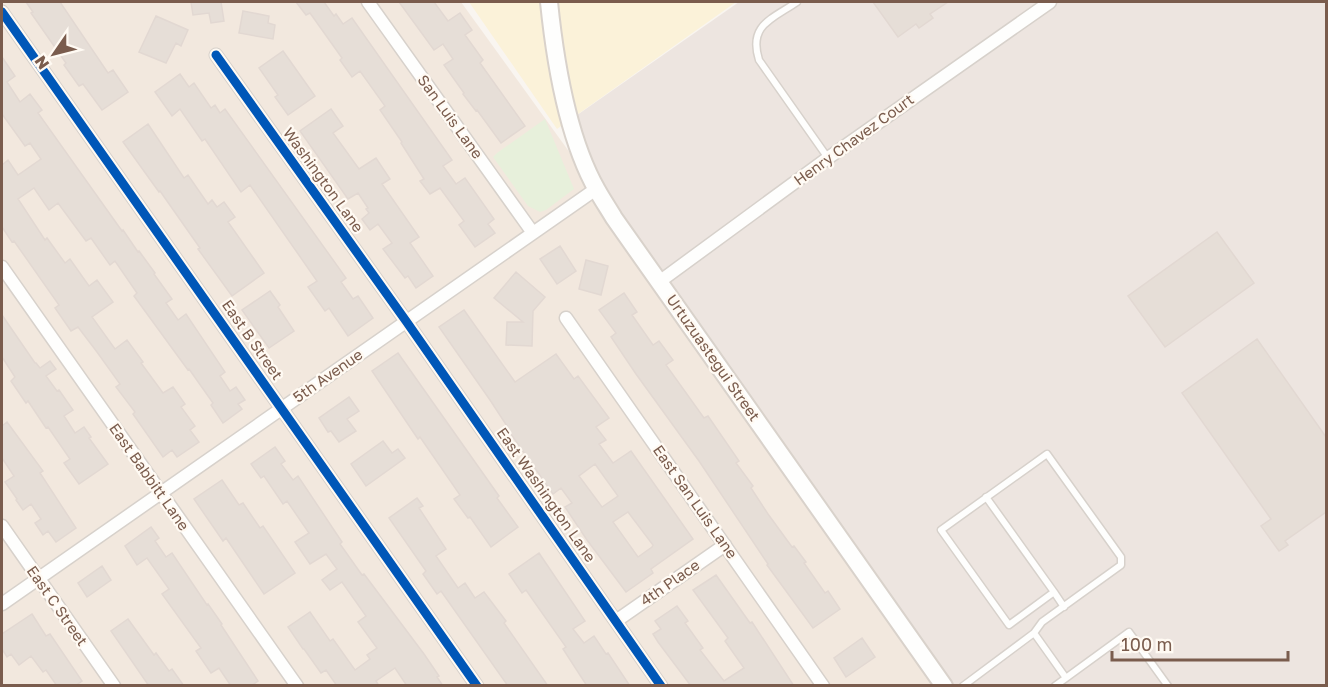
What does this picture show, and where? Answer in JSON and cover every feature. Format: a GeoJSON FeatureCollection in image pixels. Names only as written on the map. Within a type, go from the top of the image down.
{"type":"FeatureCollection","features":[{"type":"Feature","properties":{"kind":"main road","name":"Urtuzuastegui Street"},"geometry":{"type":"LineString","coordinates":[[549,2],[556,61],[563,94],[581,155],[596,189],[614,218],[944,686]]}},
{"type":"Feature","properties":{"kind":"street","name":"San Luis Lane"},"geometry":{"type":"LineString","coordinates":[[368,2],[533,233]]}},
{"type":"Feature","properties":{"kind":"street","name":"Henry Chavez Court"},"geometry":{"type":"LineString","coordinates":[[659,282],[1035,6],[1050,2]]}},
{"type":"Feature","properties":{"kind":"street","name":"East B Street"},"geometry":{"type":"LineString","coordinates":[[2,12],[477,686]]}},
{"type":"Feature","properties":{"kind":"street","name":"Washington Lane"},"geometry":{"type":"LineString","coordinates":[[216,55],[406,321]]}},
{"type":"Feature","properties":{"kind":"street","name":"5th Avenue"},"geometry":{"type":"LineString","coordinates":[[2,604],[596,189]]}},
{"type":"Feature","properties":{"kind":"street","name":"East Babbitt Lane"},"geometry":{"type":"LineString","coordinates":[[2,267],[297,686]]}},
{"type":"Feature","properties":{"kind":"street","name":"East San Luis Lane"},"geometry":{"type":"LineString","coordinates":[[567,318],[823,686]]}},
{"type":"Feature","properties":{"kind":"street","name":"East Washington Lane"},"geometry":{"type":"LineString","coordinates":[[406,321],[661,686]]}},
{"type":"Feature","properties":{"kind":"street","name":"East C Street"},"geometry":{"type":"LineString","coordinates":[[2,526],[114,686]]}},
{"type":"Feature","properties":{"kind":"street","name":"4th Place"},"geometry":{"type":"LineString","coordinates":[[616,621],[725,545]]}},
{"type":"Feature","properties":{"kind":"lane"},"geometry":{"type":"LineString","coordinates":[[797,2],[763,25],[755,39],[755,50],[759,60],[828,158]]}},
{"type":"Feature","properties":{"kind":"lane"},"geometry":{"type":"LineString","coordinates":[[963,686],[1034,633],[1042,622],[1121,565],[1121,557],[1047,454],[941,530],[1009,625],[1054,592]]}},
{"type":"Feature","properties":{"kind":"lane"},"geometry":{"type":"LineString","coordinates":[[986,497],[1064,607]]}},
{"type":"Feature","properties":{"kind":"lane"},"geometry":{"type":"LineString","coordinates":[[1056,685],[1129,632],[1168,686]]}},
{"type":"Feature","properties":{"kind":"lane"},"geometry":{"type":"LineString","coordinates":[[1034,633],[1066,678]]}},
{"type":"Feature","properties":{"kind":"shaded area"},"geometry":{"type":"Polygon","coordinates":[[[2,2],[461,2],[596,189],[944,685],[2,685],[2,2]]]}},
{"type":"Feature","properties":{"kind":"shaded area"},"geometry":{"type":"Polygon","coordinates":[[[739,2],[1326,2],[1326,685],[944,685],[614,218],[570,120],[739,2]]]}},
{"type":"Feature","properties":{"kind":"green space"},"geometry":{"type":"Polygon","coordinates":[[[545,119],[574,189],[540,212],[528,206],[493,157],[545,119]]]}},
{"type":"Feature","properties":{"kind":"sand"},"geometry":{"type":"Polygon","coordinates":[[[469,2],[736,2],[557,129],[469,2]]]}},
{"type":"Feature","properties":{"kind":"building"},"geometry":{"type":"Polygon","coordinates":[[[26,2],[60,2],[108,73],[113,70],[128,92],[102,110],[83,84],[79,86],[64,65],[66,63],[31,13],[33,12],[26,2]]]}},
{"type":"Feature","properties":{"kind":"building"},"geometry":{"type":"Polygon","coordinates":[[[191,2],[221,2],[224,21],[211,23],[209,13],[193,15],[191,2]]]}},
{"type":"Feature","properties":{"kind":"building"},"geometry":{"type":"Polygon","coordinates":[[[296,2],[324,2],[343,24],[352,18],[452,160],[443,166],[456,184],[465,178],[494,219],[488,224],[495,233],[475,247],[459,225],[464,221],[440,188],[430,194],[420,181],[424,179],[380,110],[385,106],[360,71],[352,77],[340,60],[342,58],[310,13],[306,15],[296,2]]]}},
{"type":"Feature","properties":{"kind":"building"},"geometry":{"type":"Polygon","coordinates":[[[399,2],[434,2],[448,21],[460,13],[472,30],[465,35],[483,60],[480,63],[525,126],[501,143],[444,65],[453,59],[443,44],[434,50],[399,2]]]}},
{"type":"Feature","properties":{"kind":"building"},"geometry":{"type":"Polygon","coordinates":[[[873,2],[948,2],[930,14],[933,18],[919,28],[916,24],[898,37],[873,2]]]}},
{"type":"Feature","properties":{"kind":"building"},"geometry":{"type":"Polygon","coordinates":[[[243,11],[269,16],[268,23],[275,25],[273,39],[239,33],[243,11]]]}},
{"type":"Feature","properties":{"kind":"building"},"geometry":{"type":"Polygon","coordinates":[[[156,16],[188,30],[181,46],[176,43],[166,63],[139,52],[156,16]]]}},
{"type":"Feature","properties":{"kind":"building"},"geometry":{"type":"Polygon","coordinates":[[[283,51],[315,96],[288,115],[275,97],[278,95],[259,68],[283,51]]]}},
{"type":"Feature","properties":{"kind":"building"},"geometry":{"type":"Polygon","coordinates":[[[2,57],[15,76],[7,82],[20,102],[30,94],[42,110],[38,113],[172,299],[166,303],[178,320],[186,314],[225,372],[220,376],[230,391],[236,387],[245,400],[238,404],[242,409],[223,423],[211,405],[213,403],[134,296],[137,293],[115,261],[110,265],[91,238],[86,241],[58,203],[49,210],[34,188],[18,199],[45,240],[47,238],[65,263],[70,259],[89,286],[97,280],[113,302],[92,317],[115,349],[127,340],[163,393],[173,387],[185,404],[181,407],[195,426],[190,430],[199,442],[177,457],[172,450],[163,457],[133,414],[135,412],[116,387],[120,384],[78,327],[71,331],[55,308],[59,305],[2,227],[2,165],[8,160],[18,175],[41,159],[30,143],[25,146],[2,114],[2,57]]]}},
{"type":"Feature","properties":{"kind":"building"},"geometry":{"type":"Polygon","coordinates":[[[180,74],[189,87],[194,83],[211,108],[215,105],[220,113],[225,109],[346,278],[341,282],[353,299],[358,296],[373,318],[348,336],[329,308],[325,311],[308,287],[317,281],[250,185],[241,192],[205,139],[202,141],[180,109],[172,116],[155,92],[180,74]]]}},
{"type":"Feature","properties":{"kind":"building"},"geometry":{"type":"Polygon","coordinates":[[[331,109],[343,126],[333,133],[359,169],[376,158],[390,179],[382,184],[419,237],[410,243],[433,276],[416,288],[408,276],[405,278],[383,249],[392,243],[378,224],[370,230],[362,219],[369,213],[358,193],[348,199],[300,131],[331,109]]]}},
{"type":"Feature","properties":{"kind":"building"},"geometry":{"type":"Polygon","coordinates":[[[148,124],[184,178],[188,175],[208,204],[212,200],[217,207],[224,202],[235,217],[228,222],[264,273],[232,296],[160,191],[123,142],[148,124]]]}},
{"type":"Feature","properties":{"kind":"building"},"geometry":{"type":"Polygon","coordinates":[[[1217,232],[1254,283],[1165,347],[1128,296],[1217,232]]]}},
{"type":"Feature","properties":{"kind":"building"},"geometry":{"type":"Polygon","coordinates":[[[560,246],[576,271],[557,284],[540,259],[560,246]]]}},
{"type":"Feature","properties":{"kind":"building"},"geometry":{"type":"Polygon","coordinates":[[[586,260],[608,266],[601,295],[579,289],[586,260]]]}},
{"type":"Feature","properties":{"kind":"building"},"geometry":{"type":"Polygon","coordinates":[[[516,272],[545,297],[533,311],[532,346],[506,345],[507,322],[523,322],[494,298],[516,272]]]}},
{"type":"Feature","properties":{"kind":"building"},"geometry":{"type":"Polygon","coordinates":[[[270,291],[294,331],[269,348],[242,310],[270,291]]]}},
{"type":"Feature","properties":{"kind":"building"},"geometry":{"type":"Polygon","coordinates":[[[624,293],[637,312],[632,315],[653,345],[659,341],[673,360],[666,365],[704,418],[708,416],[739,461],[736,463],[753,486],[751,488],[768,514],[806,562],[804,563],[825,593],[828,591],[840,609],[813,628],[767,565],[699,461],[611,337],[616,333],[599,310],[624,293]]]}},
{"type":"Feature","properties":{"kind":"building"},"geometry":{"type":"Polygon","coordinates":[[[464,310],[515,382],[556,354],[574,379],[578,376],[609,418],[596,427],[606,440],[599,444],[613,463],[631,451],[693,539],[651,569],[653,573],[626,592],[565,507],[572,503],[561,488],[553,494],[439,327],[464,310]],[[595,464],[579,476],[602,507],[618,496],[595,464]],[[628,512],[613,522],[638,557],[653,545],[628,512]]]}},
{"type":"Feature","properties":{"kind":"building"},"geometry":{"type":"Polygon","coordinates":[[[2,315],[40,368],[50,361],[56,369],[46,376],[73,410],[64,416],[75,433],[84,427],[108,464],[79,484],[64,463],[70,459],[11,381],[15,377],[2,357],[2,315]]]}},
{"type":"Feature","properties":{"kind":"building"},"geometry":{"type":"Polygon","coordinates":[[[1257,339],[1326,437],[1326,512],[1285,541],[1288,545],[1279,551],[1261,526],[1271,519],[1182,393],[1257,339]]]}},
{"type":"Feature","properties":{"kind":"building"},"geometry":{"type":"Polygon","coordinates":[[[398,353],[499,496],[497,498],[518,527],[491,547],[454,499],[460,495],[420,437],[418,439],[372,371],[398,353]]]}},
{"type":"Feature","properties":{"kind":"building"},"geometry":{"type":"Polygon","coordinates":[[[349,397],[359,411],[347,419],[356,431],[339,442],[331,431],[328,432],[319,418],[349,397]]]}},
{"type":"Feature","properties":{"kind":"building"},"geometry":{"type":"Polygon","coordinates":[[[7,422],[43,471],[40,473],[76,528],[56,542],[48,531],[43,535],[35,523],[41,519],[31,504],[23,510],[5,482],[14,476],[2,458],[2,426],[7,422]]]}},
{"type":"Feature","properties":{"kind":"building"},"geometry":{"type":"Polygon","coordinates":[[[383,441],[392,453],[398,449],[405,458],[366,486],[351,464],[383,441]]]}},
{"type":"Feature","properties":{"kind":"building"},"geometry":{"type":"Polygon","coordinates":[[[275,447],[285,461],[281,464],[293,480],[298,476],[342,542],[340,544],[424,654],[443,686],[407,686],[395,668],[376,681],[379,686],[337,686],[326,670],[321,673],[303,649],[288,627],[310,612],[330,641],[333,639],[355,670],[370,659],[367,655],[377,648],[358,622],[366,616],[342,582],[330,590],[322,580],[337,569],[326,554],[310,564],[295,542],[309,533],[287,501],[283,504],[264,476],[261,478],[251,464],[275,447]]]}},
{"type":"Feature","properties":{"kind":"building"},"geometry":{"type":"Polygon","coordinates":[[[222,480],[239,505],[243,503],[260,528],[263,526],[295,573],[264,594],[226,538],[223,541],[194,499],[222,480]]]}},
{"type":"Feature","properties":{"kind":"building"},"geometry":{"type":"Polygon","coordinates":[[[417,498],[423,506],[419,508],[446,549],[436,556],[458,588],[465,583],[475,598],[484,592],[506,621],[504,623],[548,686],[508,686],[441,591],[437,594],[423,574],[426,571],[389,518],[417,498]]]}},
{"type":"Feature","properties":{"kind":"building"},"geometry":{"type":"Polygon","coordinates":[[[151,527],[159,538],[155,541],[166,557],[172,553],[222,624],[258,681],[251,686],[231,686],[219,668],[211,673],[196,651],[201,648],[162,594],[169,589],[147,558],[137,565],[125,546],[151,527]]]}},
{"type":"Feature","properties":{"kind":"building"},"geometry":{"type":"Polygon","coordinates":[[[539,553],[585,621],[573,629],[584,643],[594,636],[630,686],[587,686],[563,649],[566,647],[526,590],[522,593],[509,574],[539,553]]]}},
{"type":"Feature","properties":{"kind":"building"},"geometry":{"type":"Polygon","coordinates":[[[102,566],[111,580],[87,597],[78,583],[102,566]]]}},
{"type":"Feature","properties":{"kind":"building"},"geometry":{"type":"Polygon","coordinates":[[[716,575],[750,623],[752,622],[794,686],[691,686],[658,642],[653,634],[661,629],[655,621],[677,606],[688,621],[685,623],[703,648],[700,650],[724,681],[744,668],[725,641],[728,638],[693,590],[716,575]]]}},
{"type":"Feature","properties":{"kind":"building"},"geometry":{"type":"Polygon","coordinates":[[[32,614],[46,636],[50,634],[82,681],[75,686],[57,686],[46,670],[43,672],[31,656],[19,665],[11,654],[7,657],[2,649],[2,634],[32,614]]]}},
{"type":"Feature","properties":{"kind":"building"},"geometry":{"type":"Polygon","coordinates":[[[128,619],[154,655],[156,653],[169,671],[172,669],[184,686],[149,686],[111,631],[128,619]]]}},
{"type":"Feature","properties":{"kind":"building"},"geometry":{"type":"Polygon","coordinates":[[[862,638],[875,657],[846,677],[834,658],[862,638]]]}},
{"type":"Feature","properties":{"kind":"cycle path"},"geometry":{"type":"LineString","coordinates":[[2,12],[477,686]]}},
{"type":"Feature","properties":{"kind":"cycle path"},"geometry":{"type":"LineString","coordinates":[[216,55],[406,321],[661,686]]}}]}
